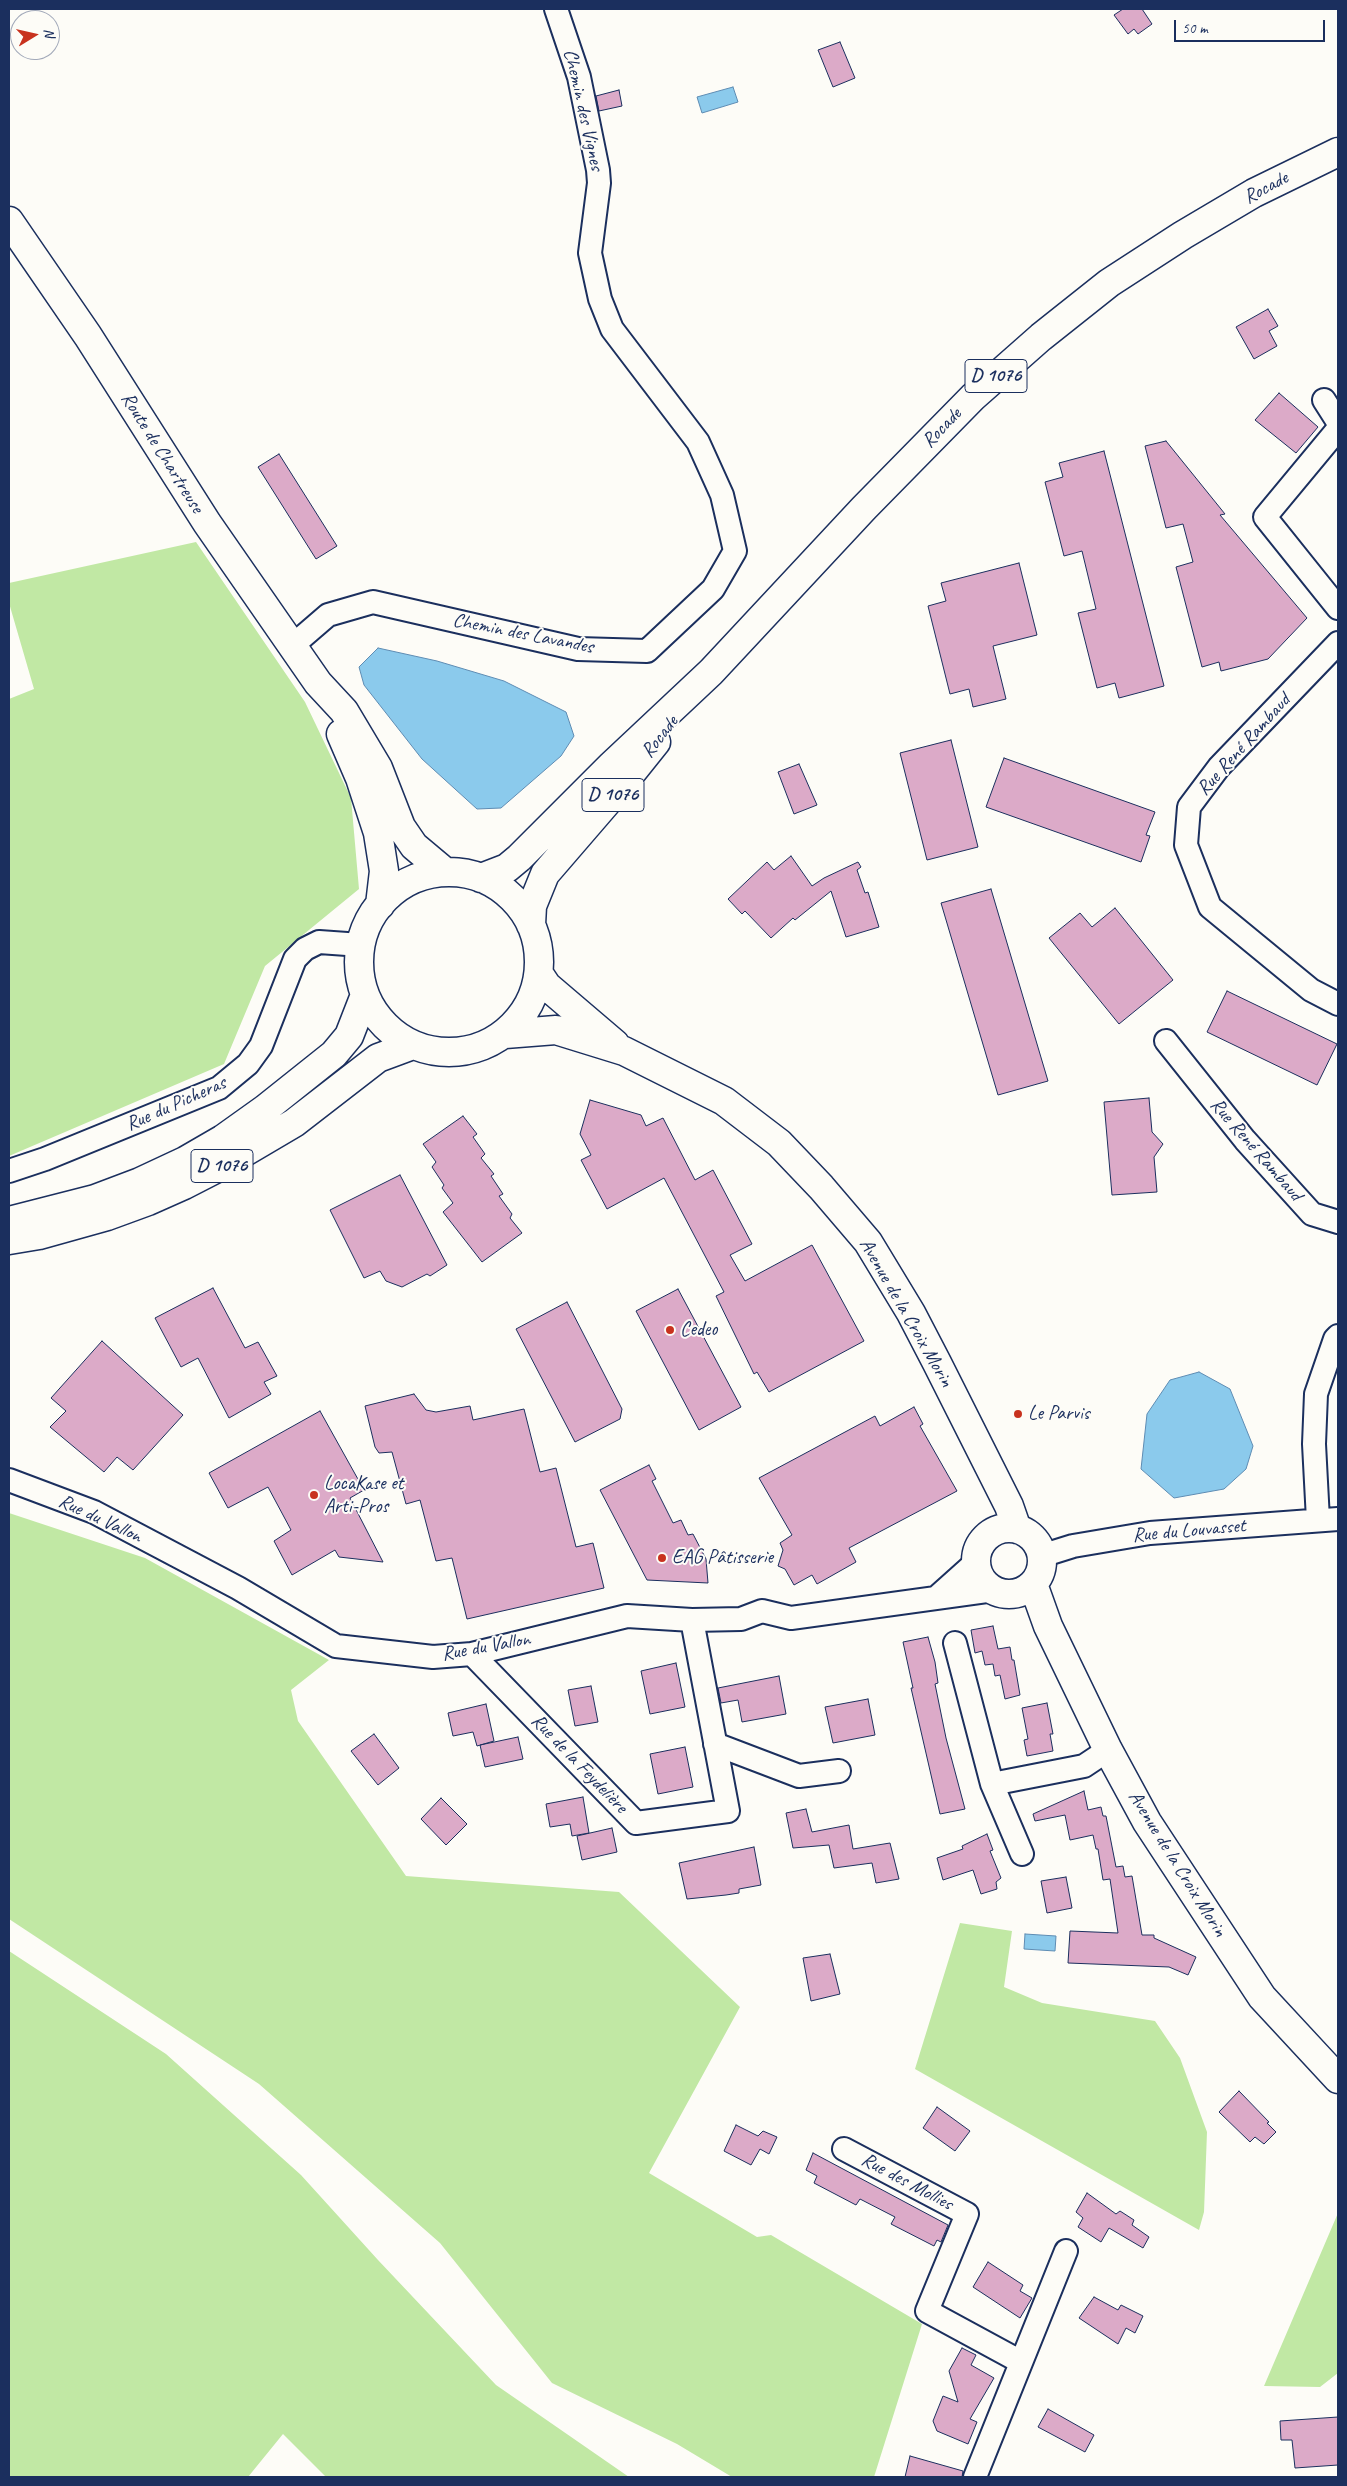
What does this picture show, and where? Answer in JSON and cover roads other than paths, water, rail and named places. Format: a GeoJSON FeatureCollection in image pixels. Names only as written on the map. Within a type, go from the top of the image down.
{"type":"FeatureCollection","features":[{"type":"Feature","properties":{"kind":"main road","name":"Rocade"},"geometry":{"type":"LineString","coordinates":[[481,878],[507,868],[519,858],[612,765],[711,672],[864,508],[966,404],[1041,337],[1109,283],[1183,235],[1254,193],[1338,152]]}},
{"type":"Feature","properties":{"kind":"main road","name":"Route de Chartreuse"},"geometry":{"type":"LineString","coordinates":[[9,221],[88,336],[207,523],[318,683],[344,711],[363,740],[378,768],[401,827],[414,846],[445,872]]}},
{"type":"Feature","properties":{"kind":"main road","name":"Rocade"},"geometry":{"type":"LineString","coordinates":[[531,925],[532,906],[545,874],[620,788],[711,672]]}},
{"type":"Feature","properties":{"kind":"main road","name":"Route de Chartreuse"},"geometry":{"type":"LineString","coordinates":[[318,683],[360,778],[378,833],[384,872],[380,905]]}},
{"type":"Feature","properties":{"kind":"main road"},"geometry":{"type":"LineString","coordinates":[[445,872],[463,873],[481,878],[502,889],[519,905],[531,925],[538,949],[539,974],[528,1007],[505,1034],[476,1049],[444,1053],[413,1045],[393,1033],[376,1016],[365,995],[359,970],[361,945],[368,924],[380,905],[398,888],[420,876],[445,872]]}},
{"type":"Feature","properties":{"kind":"main road","name":"Avenue de la Croix Morin"},"geometry":{"type":"LineString","coordinates":[[539,974],[547,986],[624,1051]]}},
{"type":"Feature","properties":{"kind":"main road","name":"D 1076"},"geometry":{"type":"LineString","coordinates":[[9,1221],[96,1199],[185,1161],[223,1139],[265,1109],[334,1054],[349,1036],[365,995]]}},
{"type":"Feature","properties":{"kind":"main road","name":"Avenue de la Croix Morin"},"geometry":{"type":"LineString","coordinates":[[505,1034],[556,1030],[624,1051],[724,1101],[779,1143],[821,1187],[868,1242],[911,1313],[972,1430],[1009,1506],[1017,1528]]}},
{"type":"Feature","properties":{"kind":"main road","name":"D 1076"},"geometry":{"type":"LineString","coordinates":[[9,1240],[39,1235],[107,1216],[148,1201],[184,1184],[221,1166],[294,1123],[378,1058],[413,1045]]}},
{"type":"Feature","properties":{"kind":"main road","name":"Avenue de la Croix Morin"},"geometry":{"type":"LineString","coordinates":[[986,1536],[992,1508],[993,1475]]}},
{"type":"Feature","properties":{"kind":"main road"},"geometry":{"type":"LineString","coordinates":[[1006,1527],[1017,1528],[1034,1539],[1041,1556],[1042,1566],[1033,1584],[1025,1590],[999,1592],[985,1584],[978,1574],[976,1553],[986,1536],[1006,1527]]}},
{"type":"Feature","properties":{"kind":"main road","name":"Avenue de la Croix Morin"},"geometry":{"type":"LineString","coordinates":[[1033,1584],[1048,1626],[1108,1750],[1147,1822],[1262,1997],[1338,2080]]}},
{"type":"Feature","properties":{"kind":"main road","name":"Avenue de la Croix Morin"},"geometry":{"type":"LineString","coordinates":[[999,1592],[1048,1626]]}},
{"type":"Feature","properties":{"kind":"street","name":"Chemin des Vignes"},"geometry":{"type":"LineString","coordinates":[[556,9],[579,77],[599,183]]}},
{"type":"Feature","properties":{"kind":"street","name":"Chemin des Lavandes"},"geometry":{"type":"LineString","coordinates":[[292,646],[328,616],[373,602],[578,649],[647,651],[713,589],[734,551],[722,495],[698,442],[612,329],[603,306],[590,253],[599,183]]}},
{"type":"Feature","properties":{"kind":"street"},"geometry":{"type":"LineString","coordinates":[[1324,400],[1338,422]]}},
{"type":"Feature","properties":{"kind":"street"},"geometry":{"type":"LineString","coordinates":[[1338,429],[1265,517],[1338,608]]}},
{"type":"Feature","properties":{"kind":"street","name":"Rue René Rambaud"},"geometry":{"type":"LineString","coordinates":[[1338,643],[1219,767],[1189,807],[1186,845],[1210,907],[1311,990],[1338,1004]]}},
{"type":"Feature","properties":{"kind":"street","name":"Rue du Picheras"},"geometry":{"type":"LineString","coordinates":[[9,1171],[45,1159],[219,1088],[248,1064],[261,1046],[295,959],[305,949],[319,942],[361,945]]}},
{"type":"Feature","properties":{"kind":"street","name":"Rue René Rambaud"},"geometry":{"type":"LineString","coordinates":[[1166,1041],[1245,1140],[1312,1214],[1338,1222]]}},
{"type":"Feature","properties":{"kind":"street"},"geometry":{"type":"LineString","coordinates":[[1328,1519],[1314,1444],[1316,1394],[1338,1336]]}},
{"type":"Feature","properties":{"kind":"street","name":"Rue du Vallon"},"geometry":{"type":"LineString","coordinates":[[9,1480],[94,1512],[238,1588],[336,1646],[433,1657],[472,1654],[627,1616],[692,1620],[741,1619],[762,1611],[791,1618],[907,1604],[937,1596],[999,1592]]}},
{"type":"Feature","properties":{"kind":"street","name":"Rue du Louvasset"},"geometry":{"type":"LineString","coordinates":[[1041,1556],[1073,1546],[1150,1533],[1328,1519]]}},
{"type":"Feature","properties":{"kind":"street","name":"Rue du Vallon"},"geometry":{"type":"LineString","coordinates":[[937,1596],[976,1563]]}},
{"type":"Feature","properties":{"kind":"street","name":"Rue de la Feydelière"},"geometry":{"type":"LineString","coordinates":[[472,1654],[636,1823],[728,1811],[692,1620]]}},
{"type":"Feature","properties":{"kind":"street"},"geometry":{"type":"LineString","coordinates":[[955,1643],[992,1784],[1022,1854]]}},
{"type":"Feature","properties":{"kind":"street"},"geometry":{"type":"LineString","coordinates":[[715,1744],[799,1776],[839,1771]]}},
{"type":"Feature","properties":{"kind":"street"},"geometry":{"type":"LineString","coordinates":[[992,1784],[1084,1766],[1108,1750]]}},
{"type":"Feature","properties":{"kind":"street","name":"Rue des Mollies"},"geometry":{"type":"LineString","coordinates":[[844,2149],[967,2214],[927,2311],[1021,2362]]}},
{"type":"Feature","properties":{"kind":"street"},"geometry":{"type":"LineString","coordinates":[[975,2477],[1066,2252]]}},
{"type":"Feature","properties":{"kind":"water"},"geometry":{"type":"Polygon","coordinates":[[[733,87],[738,102],[702,113],[697,97],[733,87]]]}},
{"type":"Feature","properties":{"kind":"water"},"geometry":{"type":"Polygon","coordinates":[[[378,648],[437,661],[504,681],[566,712],[574,736],[561,756],[501,808],[477,809],[422,759],[364,685],[359,667],[378,648]]]}},
{"type":"Feature","properties":{"kind":"water"},"geometry":{"type":"Polygon","coordinates":[[[1199,1372],[1230,1389],[1253,1446],[1246,1469],[1224,1489],[1174,1498],[1141,1469],[1147,1414],[1170,1380],[1199,1372]]]}},
{"type":"Feature","properties":{"kind":"water"},"geometry":{"type":"Polygon","coordinates":[[[1025,1934],[1056,1936],[1055,1951],[1024,1949],[1025,1934]]]}},
{"type":"Feature","properties":{"kind":"place","name":"Cedeo"},"geometry":{"type":"Point","coordinates":[670,1330]}},
{"type":"Feature","properties":{"kind":"place","name":"Le Parvis"},"geometry":{"type":"Point","coordinates":[1018,1414]}},
{"type":"Feature","properties":{"kind":"place","name":"LocaKase et Arti-Pros"},"geometry":{"type":"Point","coordinates":[314,1495]}},
{"type":"Feature","properties":{"kind":"place","name":"EAG Pâtisserie"},"geometry":{"type":"Point","coordinates":[662,1558]}}]}
